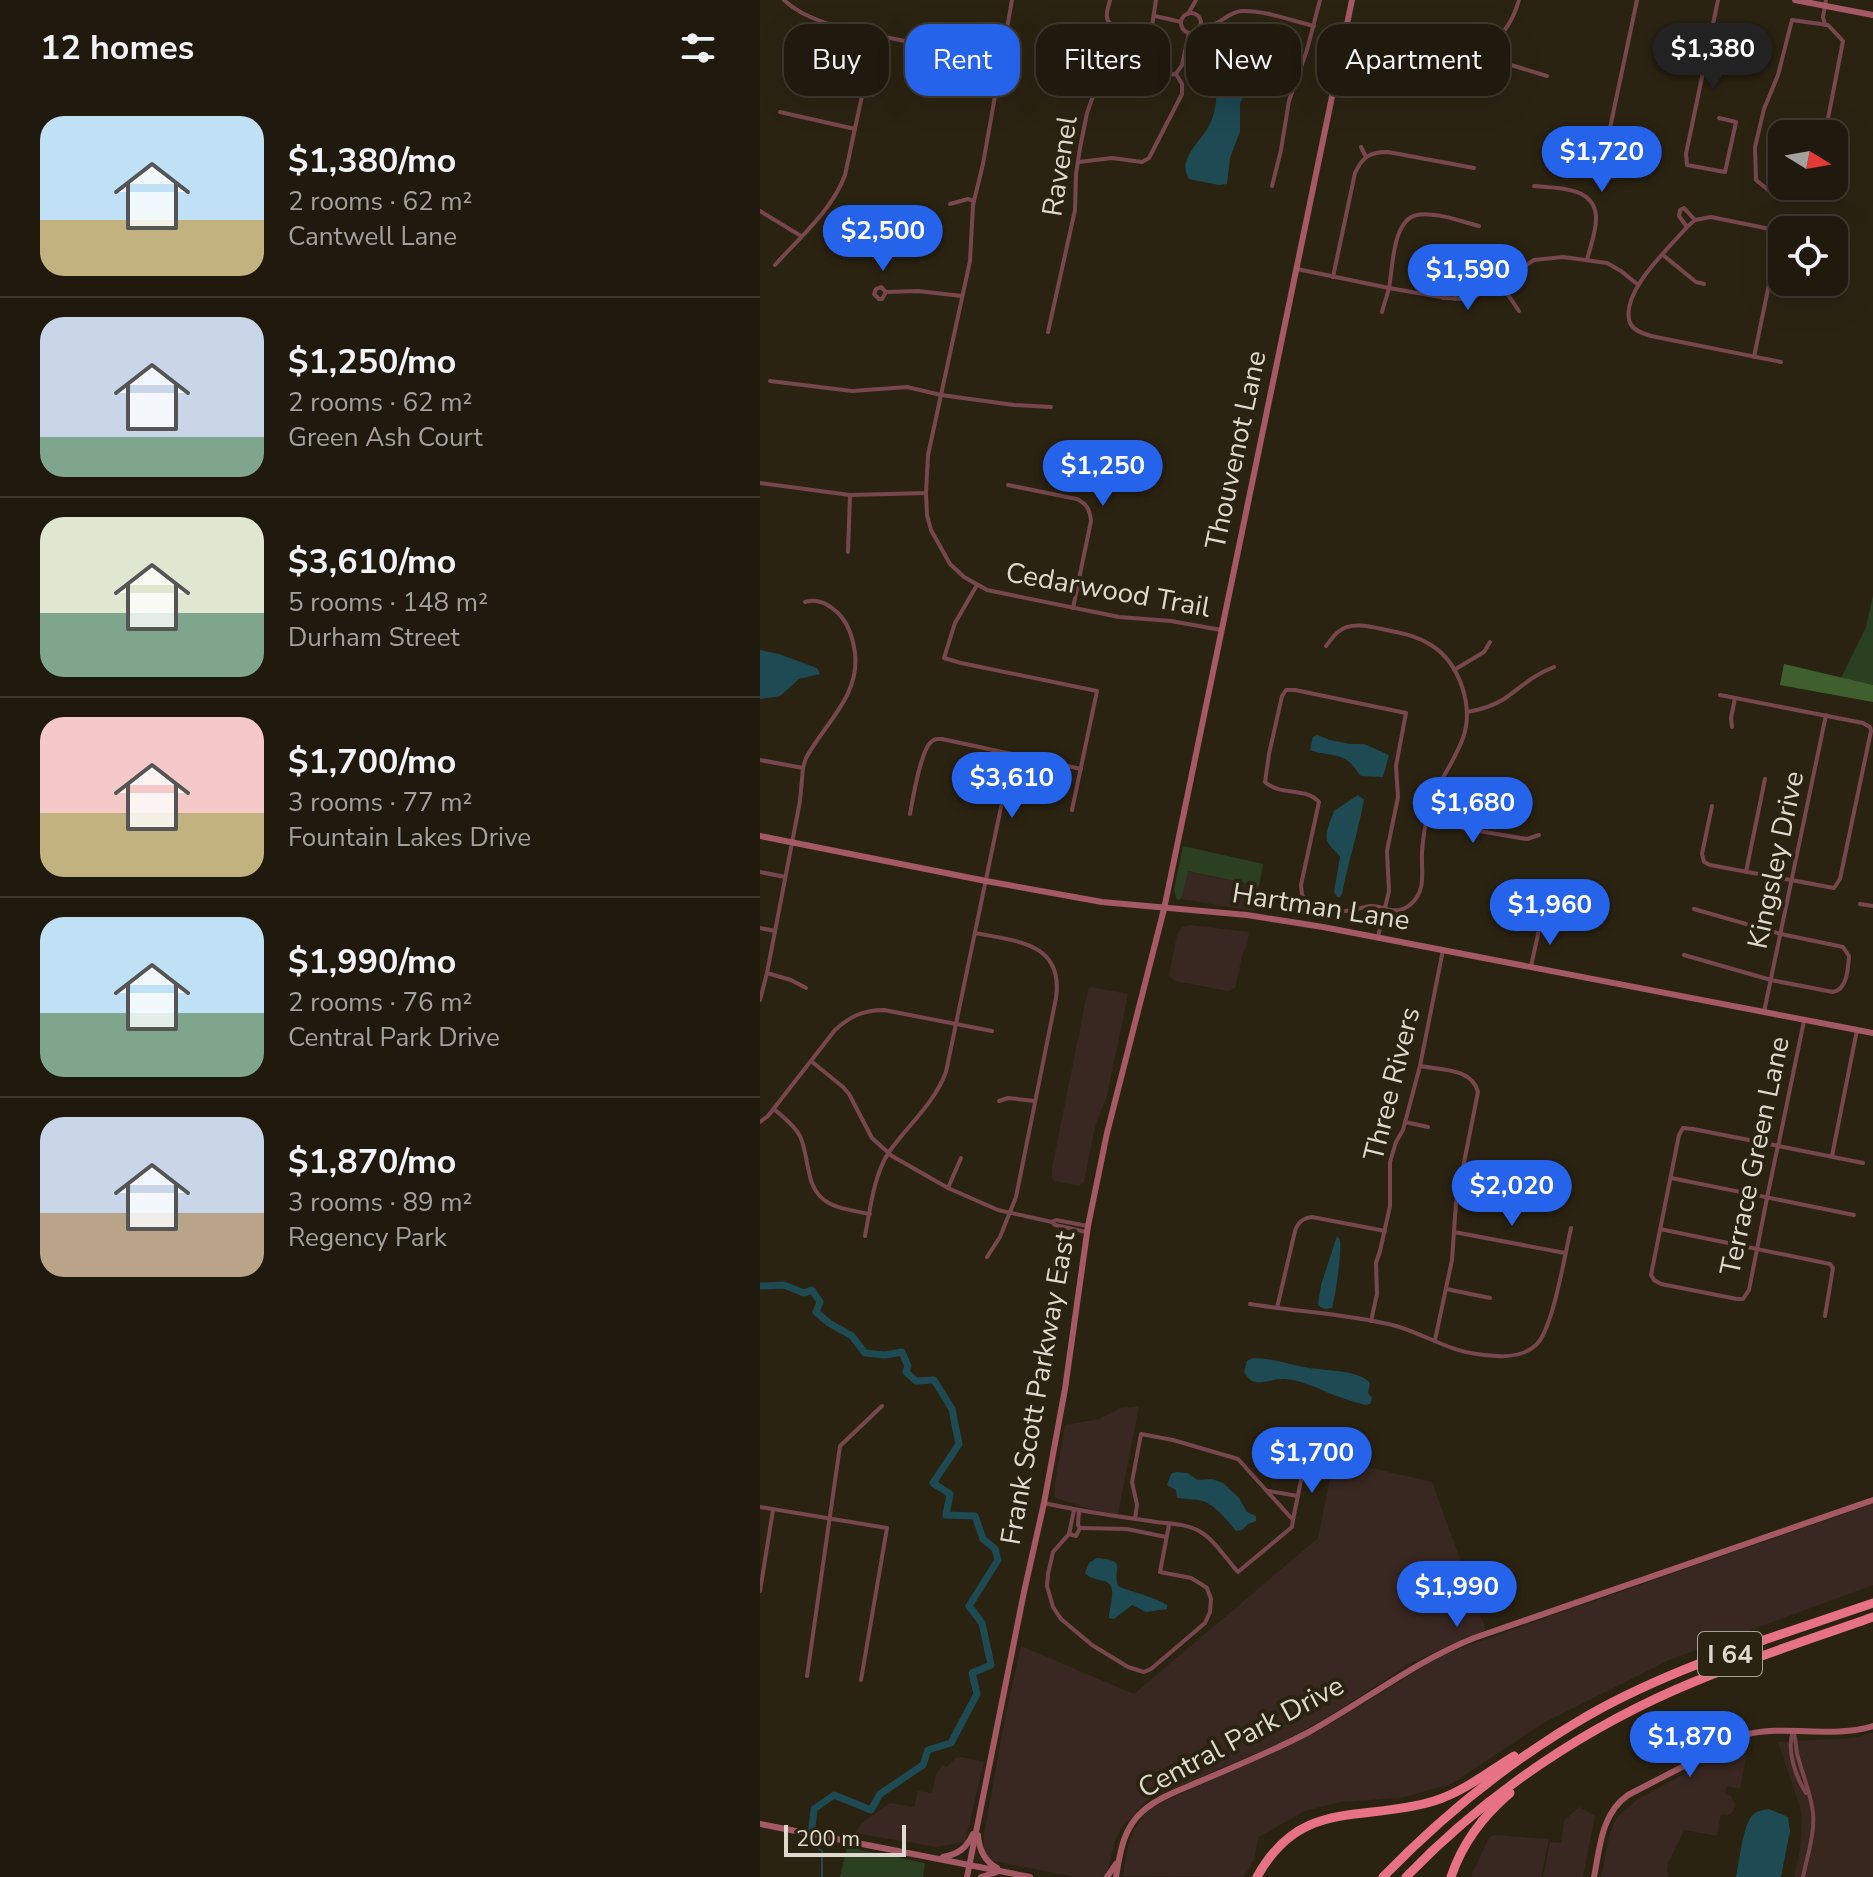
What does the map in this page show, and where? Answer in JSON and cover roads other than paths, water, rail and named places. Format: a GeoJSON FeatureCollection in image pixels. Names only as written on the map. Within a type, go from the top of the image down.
{"type":"FeatureCollection","features":[{"type":"Feature","properties":{"kind":"highway","name":"I 64"},"geometry":{"type":"LineString","coordinates":[[1383,1877],[1425,1835],[1481,1787],[1521,1757],[1590,1714],[1712,1660],[1873,1603]]}},
{"type":"Feature","properties":{"kind":"highway","name":"I 64"},"geometry":{"type":"LineString","coordinates":[[1406,1877],[1470,1818],[1517,1781],[1637,1707],[1695,1681],[1873,1617]]}},
{"type":"Feature","properties":{"kind":"highway"},"geometry":{"type":"LineString","coordinates":[[1257,1877],[1266,1859],[1299,1830],[1326,1819],[1411,1807],[1444,1798],[1578,1718],[1590,1714]]}},
{"type":"Feature","properties":{"kind":"highway"},"geometry":{"type":"LineString","coordinates":[[1451,1877],[1466,1845],[1490,1812],[1568,1747]]}},
{"type":"Feature","properties":{"kind":"street"},"geometry":{"type":"LineString","coordinates":[[784,0],[792,8],[827,24]]}},
{"type":"Feature","properties":{"kind":"street","name":"Cedarwood Trail"},"geometry":{"type":"LineString","coordinates":[[1008,24],[1012,0]]}},
{"type":"Feature","properties":{"kind":"street"},"geometry":{"type":"LineString","coordinates":[[1110,0],[1106,18],[1112,25],[1145,32],[1150,29],[1155,16],[1156,0]]}},
{"type":"Feature","properties":{"kind":"street"},"geometry":{"type":"LineString","coordinates":[[1186,31],[1182,29],[1181,22],[1197,0]]}},
{"type":"Feature","properties":{"kind":"street"},"geometry":{"type":"LineString","coordinates":[[1197,0],[1195,8],[1200,24]]}},
{"type":"Feature","properties":{"kind":"street"},"geometry":{"type":"LineString","coordinates":[[1272,186],[1289,101],[1320,0]]}},
{"type":"Feature","properties":{"kind":"street","name":"Thouvenot Lane"},"geometry":{"type":"LineString","coordinates":[[1347,24],[1352,0]]}},
{"type":"Feature","properties":{"kind":"street"},"geometry":{"type":"LineString","coordinates":[[1509,24],[1519,0]]}},
{"type":"Feature","properties":{"kind":"street"},"geometry":{"type":"LineString","coordinates":[[1613,143],[1610,128],[1637,0]]}},
{"type":"Feature","properties":{"kind":"street"},"geometry":{"type":"LineString","coordinates":[[1718,0],[1686,154],[1687,165],[1725,172],[1736,122],[1719,118]]}},
{"type":"Feature","properties":{"kind":"street"},"geometry":{"type":"LineString","coordinates":[[1795,0],[1826,3],[1873,15]]}},
{"type":"Feature","properties":{"kind":"street"},"geometry":{"type":"LineString","coordinates":[[1825,25],[1826,3]]}},
{"type":"Feature","properties":{"kind":"street"},"geometry":{"type":"LineString","coordinates":[[1217,24],[1233,13],[1246,11],[1314,26]]}},
{"type":"Feature","properties":{"kind":"street"},"geometry":{"type":"LineString","coordinates":[[1188,14],[1196,15]]}},
{"type":"Feature","properties":{"kind":"street"},"geometry":{"type":"LineString","coordinates":[[1155,16],[1181,22]]}},
{"type":"Feature","properties":{"kind":"street"},"geometry":{"type":"LineString","coordinates":[[1768,190],[1756,180],[1755,147],[1792,20],[1828,25],[1843,41],[1828,120]]}},
{"type":"Feature","properties":{"kind":"street"},"geometry":{"type":"LineString","coordinates":[[1077,162],[1112,158],[1142,162],[1149,158],[1182,94],[1182,84],[1176,74],[1181,68],[1186,46]]}},
{"type":"Feature","properties":{"kind":"street"},"geometry":{"type":"LineString","coordinates":[[1510,64],[1547,76]]}},
{"type":"Feature","properties":{"kind":"street","name":"Ravenel"},"geometry":{"type":"LineString","coordinates":[[1048,332],[1074,216],[1077,162],[1095,90],[1104,78],[1113,75],[1147,77],[1176,74]]}},
{"type":"Feature","properties":{"kind":"street"},"geometry":{"type":"LineString","coordinates":[[775,265],[840,189],[862,96]]}},
{"type":"Feature","properties":{"kind":"street","name":"Cedarwood Trail"},"geometry":{"type":"LineString","coordinates":[[995,96],[970,224],[970,261],[928,455],[926,493],[931,530],[950,564],[964,577],[987,590],[1119,617],[1171,621],[1221,630]]}},
{"type":"Feature","properties":{"kind":"street","name":"Thouvenot Lane"},"geometry":{"type":"LineString","coordinates":[[1164,909],[1332,96]]}},
{"type":"Feature","properties":{"kind":"street"},"geometry":{"type":"LineString","coordinates":[[780,112],[855,129]]}},
{"type":"Feature","properties":{"kind":"street"},"geometry":{"type":"LineString","coordinates":[[1361,147],[1366,157]]}},
{"type":"Feature","properties":{"kind":"street"},"geometry":{"type":"LineString","coordinates":[[1333,277],[1355,173],[1366,157],[1375,152],[1388,152],[1474,168]]}},
{"type":"Feature","properties":{"kind":"street"},"geometry":{"type":"LineString","coordinates":[[1534,186],[1583,193],[1594,205],[1597,219],[1587,260]]}},
{"type":"Feature","properties":{"kind":"street"},"geometry":{"type":"LineString","coordinates":[[950,204],[968,199],[974,201]]}},
{"type":"Feature","properties":{"kind":"street"},"geometry":{"type":"LineString","coordinates":[[1687,227],[1679,216],[1680,210],[1684,208],[1695,220]]}},
{"type":"Feature","properties":{"kind":"street"},"geometry":{"type":"LineString","coordinates":[[760,211],[801,236]]}},
{"type":"Feature","properties":{"kind":"street"},"geometry":{"type":"LineString","coordinates":[[1382,312],[1396,239],[1408,220],[1416,215],[1433,215],[1479,226]]}},
{"type":"Feature","properties":{"kind":"street"},"geometry":{"type":"LineString","coordinates":[[1754,357],[1780,231],[1711,217],[1695,220],[1637,284],[1629,308],[1631,324],[1637,331],[1651,336],[1754,357],[1781,362]]}},
{"type":"Feature","properties":{"kind":"street"},"geometry":{"type":"LineString","coordinates":[[1663,255],[1696,282],[1704,284]]}},
{"type":"Feature","properties":{"kind":"street"},"geometry":{"type":"LineString","coordinates":[[1297,269],[1455,299],[1476,296],[1534,260],[1563,257],[1607,263],[1637,284]]}},
{"type":"Feature","properties":{"kind":"street"},"geometry":{"type":"LineString","coordinates":[[1443,298],[1446,277],[1454,274],[1458,279],[1455,299]]}},
{"type":"Feature","properties":{"kind":"street"},"geometry":{"type":"LineString","coordinates":[[1500,283],[1519,311]]}},
{"type":"Feature","properties":{"kind":"street"},"geometry":{"type":"LineString","coordinates":[[886,292],[918,291],[962,296]]}},
{"type":"Feature","properties":{"kind":"street"},"geometry":{"type":"LineString","coordinates":[[770,381],[852,391],[907,387],[941,395],[1051,407]]}},
{"type":"Feature","properties":{"kind":"street"},"geometry":{"type":"LineString","coordinates":[[760,483],[850,495],[926,493]]}},
{"type":"Feature","properties":{"kind":"street"},"geometry":{"type":"LineString","coordinates":[[1008,485],[1077,499],[1089,508],[1091,521],[1073,608]]}},
{"type":"Feature","properties":{"kind":"street"},"geometry":{"type":"LineString","coordinates":[[848,552],[850,495]]}},
{"type":"Feature","properties":{"kind":"street"},"geometry":{"type":"LineString","coordinates":[[977,585],[955,623],[944,658],[1097,691],[1072,810]]}},
{"type":"Feature","properties":{"kind":"street"},"geometry":{"type":"LineString","coordinates":[[760,1000],[800,801],[803,768],[811,748],[846,699],[853,683],[856,660],[852,637],[840,615],[820,601],[805,602]]}},
{"type":"Feature","properties":{"kind":"street"},"geometry":{"type":"LineString","coordinates":[[1326,646],[1339,630],[1353,626],[1410,635],[1433,646],[1450,662],[1463,690],[1467,712],[1463,737],[1429,809],[1424,832],[1423,882],[1419,895],[1400,910],[1384,910],[1373,906],[1346,911],[1329,909],[1302,895],[1301,885],[1319,802],[1313,796],[1272,788],[1265,779],[1282,696],[1286,690],[1295,690],[1406,713],[1396,766],[1398,797],[1387,851],[1389,891],[1384,910],[1378,937]]}},
{"type":"Feature","properties":{"kind":"street"},"geometry":{"type":"LineString","coordinates":[[1454,670],[1484,652],[1490,642]]}},
{"type":"Feature","properties":{"kind":"street"},"geometry":{"type":"LineString","coordinates":[[1467,712],[1502,701],[1527,680],[1554,667]]}},
{"type":"Feature","properties":{"kind":"street"},"geometry":{"type":"LineString","coordinates":[[1712,806],[1702,859],[1710,865],[1834,888],[1838,884],[1871,731],[1863,723],[1720,695]]}},
{"type":"Feature","properties":{"kind":"street"},"geometry":{"type":"LineString","coordinates":[[1732,727],[1735,698]]}},
{"type":"Feature","properties":{"kind":"street","name":"Kingsley Drive"},"geometry":{"type":"LineString","coordinates":[[1764,1012],[1826,715]]}},
{"type":"Feature","properties":{"kind":"street"},"geometry":{"type":"LineString","coordinates":[[910,814],[920,768],[930,743],[935,739],[1081,769]]}},
{"type":"Feature","properties":{"kind":"street"},"geometry":{"type":"LineString","coordinates":[[865,1236],[881,1167],[940,1088],[946,1072],[1012,754]]}},
{"type":"Feature","properties":{"kind":"street"},"geometry":{"type":"LineString","coordinates":[[760,760],[803,768]]}},
{"type":"Feature","properties":{"kind":"street"},"geometry":{"type":"LineString","coordinates":[[1746,872],[1765,779]]}},
{"type":"Feature","properties":{"kind":"street"},"geometry":{"type":"LineString","coordinates":[[1437,787],[1460,797],[1458,822],[1462,828],[1527,839],[1539,835]]}},
{"type":"Feature","properties":{"kind":"street","name":"Hartman Lane"},"geometry":{"type":"LineString","coordinates":[[760,836],[1102,902],[1263,917],[1378,937],[1873,1033]]}},
{"type":"Feature","properties":{"kind":"street"},"geometry":{"type":"LineString","coordinates":[[760,872],[785,877]]}},
{"type":"Feature","properties":{"kind":"street"},"geometry":{"type":"LineString","coordinates":[[1860,904],[1873,906]]}},
{"type":"Feature","properties":{"kind":"street","name":"Frank Scott Parkway East"},"geometry":{"type":"LineString","coordinates":[[967,1877],[1044,1503],[1065,1389],[1088,1229],[1107,1133],[1164,909]]}},
{"type":"Feature","properties":{"kind":"street"},"geometry":{"type":"LineString","coordinates":[[1684,955],[1771,980],[1835,992],[1843,987],[1849,956],[1843,947],[1781,934],[1694,909]]}},
{"type":"Feature","properties":{"kind":"street"},"geometry":{"type":"LineString","coordinates":[[1531,966],[1541,921]]}},
{"type":"Feature","properties":{"kind":"street"},"geometry":{"type":"LineString","coordinates":[[760,928],[775,931]]}},
{"type":"Feature","properties":{"kind":"street"},"geometry":{"type":"LineString","coordinates":[[975,933],[1028,944],[1043,955],[1057,982],[1016,1197],[1000,1237],[987,1257]]}},
{"type":"Feature","properties":{"kind":"street","name":"Three Rivers"},"geometry":{"type":"LineString","coordinates":[[1371,1321],[1377,1294],[1376,1263],[1390,1206],[1390,1162],[1420,1066],[1443,950]]}},
{"type":"Feature","properties":{"kind":"street"},"geometry":{"type":"LineString","coordinates":[[767,973],[806,988]]}},
{"type":"Feature","properties":{"kind":"street"},"geometry":{"type":"LineString","coordinates":[[760,1122],[843,1023],[868,1010],[884,1010],[992,1031]]}},
{"type":"Feature","properties":{"kind":"street","name":"Terrace Green Lane"},"geometry":{"type":"LineString","coordinates":[[1660,1229],[1651,1275],[1654,1280],[1661,1284],[1743,1299],[1749,1290],[1804,1020]]}},
{"type":"Feature","properties":{"kind":"street"},"geometry":{"type":"LineString","coordinates":[[1832,1156],[1857,1030]]}},
{"type":"Feature","properties":{"kind":"street"},"geometry":{"type":"LineString","coordinates":[[811,1061],[849,1094],[872,1138],[889,1153],[948,1188],[998,1210],[1088,1229]]}},
{"type":"Feature","properties":{"kind":"street"},"geometry":{"type":"LineString","coordinates":[[1420,1066],[1467,1076],[1476,1084],[1478,1092],[1456,1203],[1452,1260],[1435,1340]]}},
{"type":"Feature","properties":{"kind":"street"},"geometry":{"type":"LineString","coordinates":[[999,1101],[1008,1098],[1035,1101]]}},
{"type":"Feature","properties":{"kind":"street"},"geometry":{"type":"LineString","coordinates":[[774,1109],[798,1131],[809,1177],[820,1198],[842,1208],[870,1214]]}},
{"type":"Feature","properties":{"kind":"street"},"geometry":{"type":"LineString","coordinates":[[1405,1122],[1428,1127]]}},
{"type":"Feature","properties":{"kind":"street"},"geometry":{"type":"LineString","coordinates":[[1825,1316],[1833,1276],[1830,1264],[1660,1229],[1679,1135],[1683,1128],[1863,1163]]}},
{"type":"Feature","properties":{"kind":"street"},"geometry":{"type":"LineString","coordinates":[[948,1188],[961,1158]]}},
{"type":"Feature","properties":{"kind":"street"},"geometry":{"type":"LineString","coordinates":[[1671,1178],[1854,1215]]}},
{"type":"Feature","properties":{"kind":"street"},"geometry":{"type":"LineString","coordinates":[[1277,1308],[1297,1224],[1303,1219],[1312,1217],[1385,1231]]}},
{"type":"Feature","properties":{"kind":"street"},"geometry":{"type":"LineString","coordinates":[[1250,1304],[1371,1321],[1395,1326],[1457,1350],[1490,1356],[1514,1355],[1534,1347],[1550,1322],[1571,1228]]}},
{"type":"Feature","properties":{"kind":"street"},"geometry":{"type":"LineString","coordinates":[[1454,1232],[1565,1253]]}},
{"type":"Feature","properties":{"kind":"street"},"geometry":{"type":"LineString","coordinates":[[1446,1289],[1490,1298]]}},
{"type":"Feature","properties":{"kind":"street"},"geometry":{"type":"LineString","coordinates":[[807,1676],[840,1446],[882,1406]]}},
{"type":"Feature","properties":{"kind":"street"},"geometry":{"type":"LineString","coordinates":[[1135,1519],[1137,1507],[1132,1482],[1141,1434],[1238,1459],[1293,1520]]}},
{"type":"Feature","properties":{"kind":"street"},"geometry":{"type":"LineString","coordinates":[[1044,1503],[1192,1528],[1203,1533],[1238,1572],[1292,1527],[1304,1465]]}},
{"type":"Feature","properties":{"kind":"street"},"geometry":{"type":"LineString","coordinates":[[1268,1491],[1298,1496]]}},
{"type":"Feature","properties":{"kind":"street","name":"Central Park Drive"},"geometry":{"type":"LineString","coordinates":[[1118,1861],[1124,1837],[1132,1822],[1159,1799],[1311,1731],[1431,1657],[1476,1638],[1873,1500]]}},
{"type":"Feature","properties":{"kind":"street"},"geometry":{"type":"LineString","coordinates":[[760,1507],[887,1528],[861,1680]]}},
{"type":"Feature","properties":{"kind":"street"},"geometry":{"type":"LineString","coordinates":[[760,1591],[773,1510]]}},
{"type":"Feature","properties":{"kind":"street"},"geometry":{"type":"LineString","coordinates":[[1069,1534],[1076,1536],[1080,1528],[1077,1510]]}},
{"type":"Feature","properties":{"kind":"street"},"geometry":{"type":"LineString","coordinates":[[1077,1510],[1069,1534],[1053,1552],[1047,1586],[1053,1607],[1061,1619],[1092,1645],[1115,1660],[1144,1672],[1205,1623],[1210,1612],[1211,1599],[1207,1588],[1191,1578],[1160,1572],[1169,1524]]}},
{"type":"Feature","properties":{"kind":"street"},"geometry":{"type":"LineString","coordinates":[[1080,1528],[1127,1529],[1166,1537]]}},
{"type":"Feature","properties":{"kind":"street"},"geometry":{"type":"LineString","coordinates":[[1594,1877],[1605,1823],[1621,1800],[1744,1735],[1759,1732],[1846,1731],[1873,1726]]}},
{"type":"Feature","properties":{"kind":"street"},"geometry":{"type":"LineString","coordinates":[[1793,1731],[1790,1737],[1793,1759],[1812,1808],[1813,1823],[1803,1877]]}},
{"type":"Feature","properties":{"kind":"street"},"geometry":{"type":"LineString","coordinates":[[760,1824],[1030,1877]]}},
{"type":"Feature","properties":{"kind":"street"},"geometry":{"type":"LineString","coordinates":[[937,1859],[963,1850],[978,1824]]}},
{"type":"Feature","properties":{"kind":"street"},"geometry":{"type":"LineString","coordinates":[[978,1824],[983,1855],[1004,1872]]}},
{"type":"Feature","properties":{"kind":"street"},"geometry":{"type":"LineString","coordinates":[[1107,1877],[1118,1861]]}},
{"type":"Feature","properties":{"kind":"street"},"geometry":{"type":"LineString","coordinates":[[1118,1861],[1118,1877]]}},
{"type":"Feature","properties":{"kind":"street"},"geometry":{"type":"LineString","coordinates":[[981,1877],[988,1873],[1004,1872]]}},
{"type":"Feature","properties":{"kind":"water"},"geometry":{"type":"Polygon","coordinates":[[[1244,96],[1240,103],[1240,131],[1230,158],[1227,184],[1219,185],[1189,179],[1186,172],[1188,157],[1210,124],[1216,97],[1244,96]]]}},
{"type":"Feature","properties":{"kind":"water"},"geometry":{"type":"Polygon","coordinates":[[[760,650],[817,668],[820,674],[799,679],[780,696],[760,699],[760,650]]]}},
{"type":"Feature","properties":{"kind":"water"},"geometry":{"type":"Polygon","coordinates":[[[1317,735],[1350,744],[1364,744],[1389,755],[1383,777],[1361,776],[1344,758],[1310,750],[1313,737],[1317,735]]]}},
{"type":"Feature","properties":{"kind":"water"},"geometry":{"type":"Polygon","coordinates":[[[1358,795],[1364,800],[1362,812],[1342,894],[1337,897],[1334,892],[1340,857],[1328,842],[1328,829],[1334,811],[1358,795]]]}},
{"type":"Feature","properties":{"kind":"water"},"geometry":{"type":"Polygon","coordinates":[[[1337,1236],[1340,1246],[1335,1295],[1332,1308],[1324,1309],[1318,1305],[1321,1285],[1337,1236]]]}},
{"type":"Feature","properties":{"kind":"water"},"geometry":{"type":"Polygon","coordinates":[[[1253,1358],[1365,1378],[1370,1383],[1370,1404],[1365,1405],[1291,1380],[1253,1381],[1244,1372],[1247,1361],[1253,1358]]]}},
{"type":"Feature","properties":{"kind":"water"},"geometry":{"type":"Polygon","coordinates":[[[1175,1472],[1187,1473],[1198,1480],[1212,1479],[1223,1483],[1239,1498],[1247,1512],[1256,1516],[1256,1521],[1236,1531],[1207,1503],[1177,1498],[1176,1490],[1167,1485],[1175,1472]]]}},
{"type":"Feature","properties":{"kind":"water"},"geometry":{"type":"Polygon","coordinates":[[[1097,1558],[1116,1563],[1118,1586],[1162,1602],[1167,1609],[1146,1612],[1132,1605],[1114,1619],[1109,1618],[1111,1586],[1085,1573],[1089,1563],[1097,1558]]]}},
{"type":"Feature","properties":{"kind":"water"},"geometry":{"type":"Polygon","coordinates":[[[1769,1809],[1788,1817],[1790,1831],[1781,1877],[1736,1877],[1748,1822],[1755,1813],[1769,1809]]]}},
{"type":"Feature","properties":{"kind":"waterway"},"geometry":{"type":"LineString","coordinates":[[760,1286],[784,1285],[804,1293],[812,1290],[820,1302],[816,1312],[852,1336],[865,1353],[885,1355],[902,1352],[908,1366],[906,1372],[916,1381],[934,1380],[952,1409],[959,1444],[933,1483],[950,1494],[946,1515],[975,1516],[983,1539],[995,1549],[998,1560],[969,1606],[982,1623],[991,1665],[972,1673],[977,1694],[951,1743],[928,1750],[923,1765],[880,1794],[871,1810],[834,1795],[814,1809],[811,1837]]}},
{"type":"Feature","properties":{"kind":"waterway"},"geometry":{"type":"LineString","coordinates":[[811,1837],[810,1844],[822,1851],[822,1877]]}}]}
